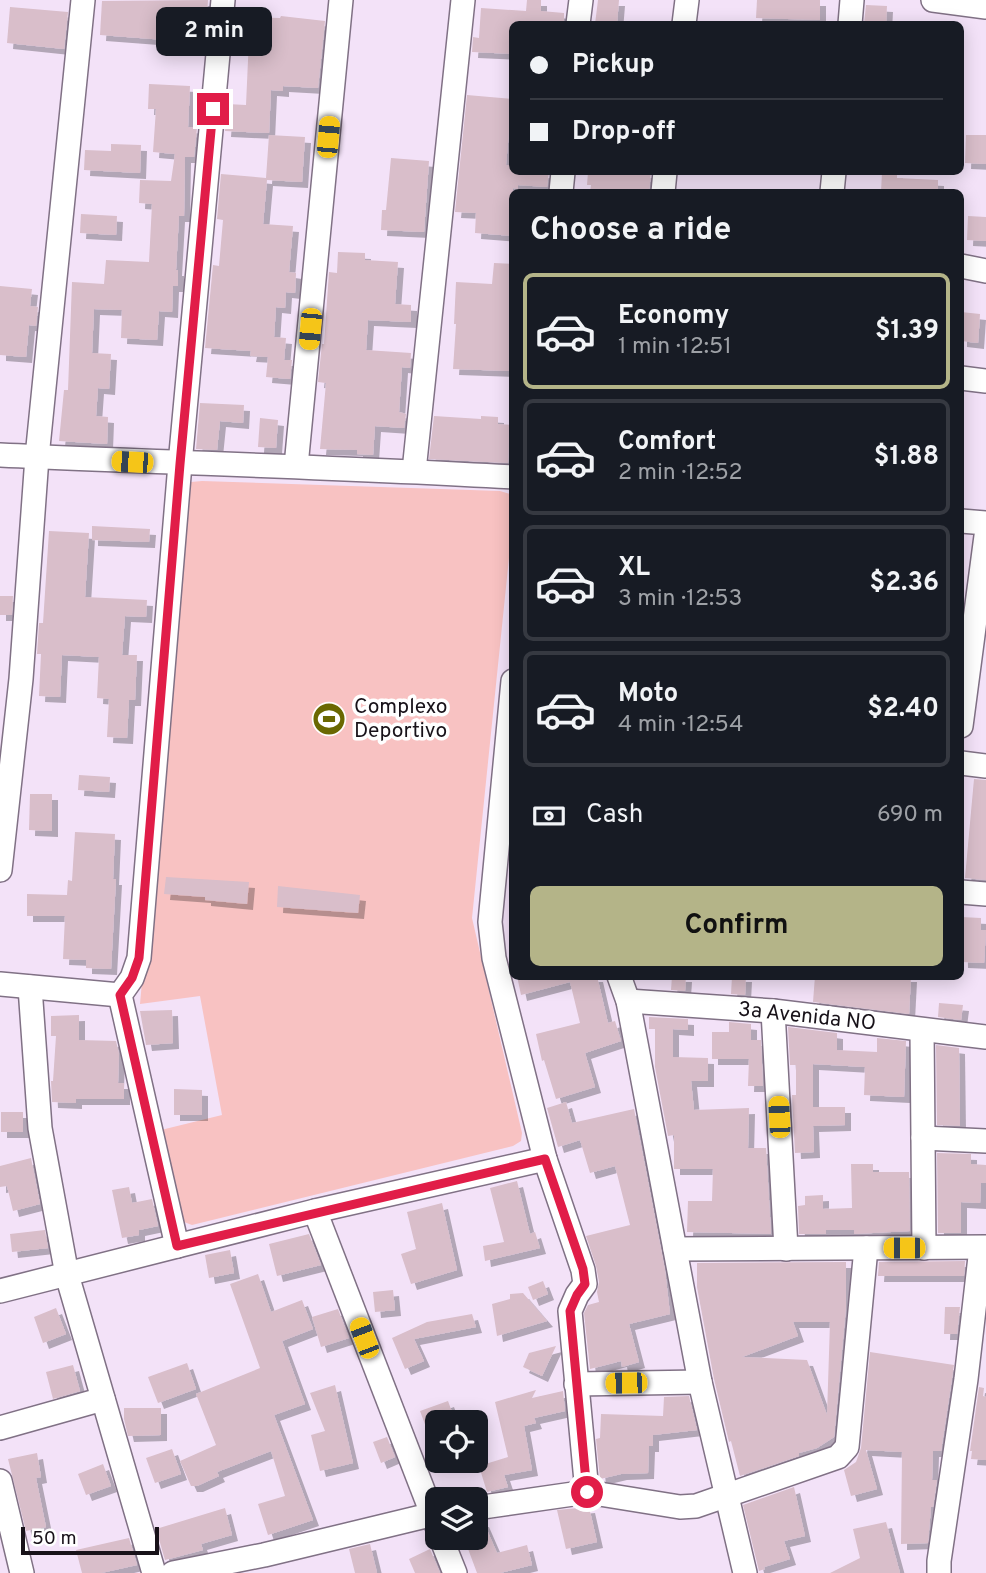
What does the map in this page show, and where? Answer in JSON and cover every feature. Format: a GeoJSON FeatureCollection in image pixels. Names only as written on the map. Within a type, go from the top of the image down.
{"type":"FeatureCollection","features":[{"type":"Feature","properties":{"kind":"street"},"geometry":{"type":"LineString","coordinates":[[0,870],[20,679],[37,457],[83,0]]}},
{"type":"Feature","properties":{"kind":"street"},"geometry":{"type":"LineString","coordinates":[[177,1246],[120,995],[132,978],[139,958],[180,464],[223,0]]}},
{"type":"Feature","properties":{"kind":"street"},"geometry":{"type":"LineString","coordinates":[[296,466],[341,0]]}},
{"type":"Feature","properties":{"kind":"street"},"geometry":{"type":"LineString","coordinates":[[414,471],[463,0]]}},
{"type":"Feature","properties":{"kind":"street"},"geometry":{"type":"LineString","coordinates":[[578,21],[581,0]]}},
{"type":"Feature","properties":{"kind":"street"},"geometry":{"type":"LineString","coordinates":[[684,21],[687,0]]}},
{"type":"Feature","properties":{"kind":"street"},"geometry":{"type":"LineString","coordinates":[[850,21],[852,0]]}},
{"type":"Feature","properties":{"kind":"street"},"geometry":{"type":"LineString","coordinates":[[933,0],[986,7]]}},
{"type":"Feature","properties":{"kind":"street"},"geometry":{"type":"LineString","coordinates":[[964,267],[986,271]]}},
{"type":"Feature","properties":{"kind":"street"},"geometry":{"type":"LineString","coordinates":[[964,378],[986,381]]}},
{"type":"Feature","properties":{"kind":"street"},"geometry":{"type":"LineString","coordinates":[[0,455],[509,477]]}},
{"type":"Feature","properties":{"kind":"street"},"geometry":{"type":"LineString","coordinates":[[964,521],[986,523]]}},
{"type":"Feature","properties":{"kind":"street"},"geometry":{"type":"LineString","coordinates":[[964,706],[986,536]]}},
{"type":"Feature","properties":{"kind":"street"},"geometry":{"type":"LineString","coordinates":[[509,723],[490,922],[503,956],[545,1159],[583,1269],[585,1284],[570,1311],[587,1492]]}},
{"type":"Feature","properties":{"kind":"street"},"geometry":{"type":"LineString","coordinates":[[964,763],[986,766]]}},
{"type":"Feature","properties":{"kind":"street"},"geometry":{"type":"LineString","coordinates":[[964,892],[986,894]]}},
{"type":"Feature","properties":{"kind":"street"},"geometry":{"type":"LineString","coordinates":[[620,980],[628,1001],[700,1382],[745,1573]]}},
{"type":"Feature","properties":{"kind":"street"},"geometry":{"type":"LineString","coordinates":[[0,984],[120,995]]}},
{"type":"Feature","properties":{"kind":"street"},"geometry":{"type":"LineString","coordinates":[[30,987],[40,1128],[67,1275],[154,1573]]}},
{"type":"Feature","properties":{"kind":"street","name":"3a Avenida NO"},"geometry":{"type":"LineString","coordinates":[[628,1001],[773,1012],[986,1037]]}},
{"type":"Feature","properties":{"kind":"street"},"geometry":{"type":"LineString","coordinates":[[773,1012],[786,1249]]}},
{"type":"Feature","properties":{"kind":"street"},"geometry":{"type":"LineString","coordinates":[[922,1030],[924,1248]]}},
{"type":"Feature","properties":{"kind":"street"},"geometry":{"type":"LineString","coordinates":[[923,1138],[986,1141]]}},
{"type":"Feature","properties":{"kind":"street"},"geometry":{"type":"LineString","coordinates":[[0,1291],[315,1211],[545,1159]]}},
{"type":"Feature","properties":{"kind":"street"},"geometry":{"type":"LineString","coordinates":[[315,1211],[425,1491]]}},
{"type":"Feature","properties":{"kind":"street"},"geometry":{"type":"LineString","coordinates":[[488,1506],[587,1492],[680,1507],[696,1506],[838,1457],[847,1447],[866,1248]]}},
{"type":"Feature","properties":{"kind":"street"},"geometry":{"type":"LineString","coordinates":[[675,1249],[984,1248],[939,1573]]}},
{"type":"Feature","properties":{"kind":"street"},"geometry":{"type":"LineString","coordinates":[[576,1384],[700,1382]]}},
{"type":"Feature","properties":{"kind":"street"},"geometry":{"type":"LineString","coordinates":[[0,1428],[103,1399]]}},
{"type":"Feature","properties":{"kind":"street"},"geometry":{"type":"LineString","coordinates":[[0,1481],[22,1573]]}},
{"type":"Feature","properties":{"kind":"street"},"geometry":{"type":"LineString","coordinates":[[173,1573],[268,1564],[425,1522]]}},
{"type":"Feature","properties":{"kind":"street"},"geometry":{"type":"LineString","coordinates":[[446,1550],[455,1573]]}},
{"type":"Feature","properties":{"kind":"shaded area","name":"Complexo Deportivo"},"geometry":{"type":"Polygon","coordinates":[[[191,482],[500,491],[509,494],[509,558],[472,918],[522,1133],[521,1141],[513,1146],[192,1225],[184,1222],[181,1214],[161,1130],[222,1115],[200,996],[140,1004],[186,490],[191,482]]]}},
{"type":"Feature","properties":{"kind":"building"},"geometry":{"type":"Polygon","coordinates":[[[208,0],[205,43],[100,35],[102,1],[208,0]]]}},
{"type":"Feature","properties":{"kind":"building"},"geometry":{"type":"Polygon","coordinates":[[[527,0],[541,0],[541,11],[564,13],[564,21],[509,21],[509,54],[472,52],[473,37],[479,38],[481,8],[526,11],[527,0]]]}},
{"type":"Feature","properties":{"kind":"building"},"geometry":{"type":"Polygon","coordinates":[[[598,0],[619,0],[617,21],[595,21],[598,0]]]}},
{"type":"Feature","properties":{"kind":"building"},"geometry":{"type":"Polygon","coordinates":[[[757,0],[820,0],[820,20],[756,18],[757,0]]]}},
{"type":"Feature","properties":{"kind":"building"},"geometry":{"type":"Polygon","coordinates":[[[866,5],[887,6],[886,21],[864,21],[866,5]]]}},
{"type":"Feature","properties":{"kind":"building"},"geometry":{"type":"Polygon","coordinates":[[[10,7],[68,12],[64,49],[7,43],[10,7]]]}},
{"type":"Feature","properties":{"kind":"building"},"geometry":{"type":"Polygon","coordinates":[[[281,16],[325,21],[318,88],[283,86],[283,91],[271,90],[269,133],[225,131],[227,104],[246,105],[249,38],[239,37],[240,17],[281,16]]]}},
{"type":"Feature","properties":{"kind":"building"},"geometry":{"type":"Polygon","coordinates":[[[149,84],[190,86],[188,127],[197,128],[194,157],[185,157],[184,216],[179,216],[176,270],[178,286],[173,286],[172,312],[159,311],[157,340],[121,338],[122,310],[94,309],[92,353],[111,354],[109,389],[98,388],[96,416],[108,417],[107,444],[59,441],[64,390],[68,390],[72,282],[104,284],[106,260],[149,262],[152,204],[139,203],[140,180],[171,181],[175,154],[153,152],[156,109],[148,109],[149,84]]]}},
{"type":"Feature","properties":{"kind":"building"},"geometry":{"type":"Polygon","coordinates":[[[467,95],[509,99],[506,165],[509,165],[509,175],[549,175],[547,187],[518,185],[518,189],[509,189],[509,236],[475,233],[476,213],[455,212],[467,95]]]}},
{"type":"Feature","properties":{"kind":"building"},"geometry":{"type":"Polygon","coordinates":[[[269,135],[305,137],[302,182],[267,180],[263,224],[293,226],[289,272],[296,273],[295,293],[286,292],[285,308],[276,307],[274,337],[286,338],[284,360],[292,360],[290,379],[266,377],[268,357],[250,356],[251,351],[205,348],[213,265],[219,266],[223,220],[217,219],[221,174],[266,178],[269,135]]]}},
{"type":"Feature","properties":{"kind":"building"},"geometry":{"type":"Polygon","coordinates":[[[966,135],[986,135],[986,164],[965,163],[966,135]]]}},
{"type":"Feature","properties":{"kind":"building"},"geometry":{"type":"Polygon","coordinates":[[[111,144],[141,145],[140,173],[84,170],[85,150],[111,151],[111,144]]]}},
{"type":"Feature","properties":{"kind":"building"},"geometry":{"type":"Polygon","coordinates":[[[391,158],[429,161],[424,232],[381,230],[382,210],[386,210],[391,158]]]}},
{"type":"Feature","properties":{"kind":"building"},"geometry":{"type":"Polygon","coordinates":[[[588,175],[651,175],[649,189],[590,189],[591,185],[587,185],[588,175]]]}},
{"type":"Feature","properties":{"kind":"building"},"geometry":{"type":"Polygon","coordinates":[[[882,175],[938,180],[938,189],[881,189],[882,175]]]}},
{"type":"Feature","properties":{"kind":"building"},"geometry":{"type":"Polygon","coordinates":[[[81,214],[117,216],[116,235],[80,233],[81,214]]]}},
{"type":"Feature","properties":{"kind":"building"},"geometry":{"type":"Polygon","coordinates":[[[968,216],[986,217],[986,241],[967,240],[968,216]]]}},
{"type":"Feature","properties":{"kind":"building"},"geometry":{"type":"Polygon","coordinates":[[[338,252],[365,253],[365,260],[398,262],[395,304],[411,305],[411,322],[368,320],[366,350],[411,353],[410,368],[402,367],[399,412],[406,414],[404,428],[375,426],[373,455],[357,454],[357,450],[320,449],[326,383],[318,382],[324,344],[329,272],[337,273],[338,252]]]}},
{"type":"Feature","properties":{"kind":"building"},"geometry":{"type":"Polygon","coordinates":[[[494,263],[509,264],[509,371],[453,369],[456,282],[492,284],[494,263]]]}},
{"type":"Feature","properties":{"kind":"building"},"geometry":{"type":"Polygon","coordinates":[[[0,286],[32,289],[30,306],[38,307],[36,326],[29,325],[26,357],[0,355],[0,286]]]}},
{"type":"Feature","properties":{"kind":"building"},"geometry":{"type":"Polygon","coordinates":[[[964,312],[980,314],[978,343],[964,341],[964,312]]]}},
{"type":"Feature","properties":{"kind":"building"},"geometry":{"type":"Polygon","coordinates":[[[200,403],[244,405],[243,423],[220,421],[217,450],[196,449],[200,403]]]}},
{"type":"Feature","properties":{"kind":"building"},"geometry":{"type":"Polygon","coordinates":[[[434,416],[481,419],[481,416],[498,417],[498,424],[509,425],[508,463],[429,459],[434,416]]]}},
{"type":"Feature","properties":{"kind":"building"},"geometry":{"type":"Polygon","coordinates":[[[260,418],[278,420],[276,448],[258,447],[260,418]]]}},
{"type":"Feature","properties":{"kind":"building"},"geometry":{"type":"Polygon","coordinates":[[[92,526],[150,529],[149,542],[92,540],[92,526]]]}},
{"type":"Feature","properties":{"kind":"building"},"geometry":{"type":"Polygon","coordinates":[[[49,531],[89,533],[85,597],[147,600],[146,617],[125,616],[122,655],[137,655],[135,700],[129,700],[127,738],[107,737],[109,699],[97,698],[99,657],[62,655],[60,697],[39,696],[41,654],[37,654],[39,623],[43,623],[49,531]]]}},
{"type":"Feature","properties":{"kind":"building"},"geometry":{"type":"Polygon","coordinates":[[[0,596],[13,596],[12,615],[0,615],[0,596]]]}},
{"type":"Feature","properties":{"kind":"building"},"geometry":{"type":"Polygon","coordinates":[[[79,775],[110,777],[109,792],[78,790],[79,775]]]}},
{"type":"Feature","properties":{"kind":"building"},"geometry":{"type":"Polygon","coordinates":[[[974,779],[986,780],[986,880],[965,878],[974,779]]]}},
{"type":"Feature","properties":{"kind":"building"},"geometry":{"type":"Polygon","coordinates":[[[30,794],[52,794],[52,831],[29,830],[30,794]]]}},
{"type":"Feature","properties":{"kind":"building"},"geometry":{"type":"Polygon","coordinates":[[[75,832],[115,834],[113,879],[116,879],[111,969],[86,968],[86,960],[63,959],[65,916],[27,916],[27,894],[67,895],[68,880],[72,881],[75,832]]]}},
{"type":"Feature","properties":{"kind":"building"},"geometry":{"type":"Polygon","coordinates":[[[166,877],[249,882],[247,904],[164,894],[166,877]]]}},
{"type":"Feature","properties":{"kind":"building"},"geometry":{"type":"Polygon","coordinates":[[[278,886],[360,895],[358,913],[277,907],[278,886]]]}},
{"type":"Feature","properties":{"kind":"building"},"geometry":{"type":"Polygon","coordinates":[[[964,917],[981,918],[981,930],[986,930],[984,963],[964,962],[964,917]]]}},
{"type":"Feature","properties":{"kind":"building"},"geometry":{"type":"Polygon","coordinates":[[[518,980],[598,980],[608,1023],[615,1021],[621,1041],[585,1053],[595,1087],[556,1099],[544,1060],[542,1061],[536,1034],[580,1023],[570,982],[521,995],[518,980]]]}},
{"type":"Feature","properties":{"kind":"building"},"geometry":{"type":"Polygon","coordinates":[[[672,980],[686,980],[685,991],[671,990],[672,980]]]}},
{"type":"Feature","properties":{"kind":"building"},"geometry":{"type":"Polygon","coordinates":[[[732,980],[746,980],[745,995],[731,994],[732,980]]]}},
{"type":"Feature","properties":{"kind":"building"},"geometry":{"type":"Polygon","coordinates":[[[815,980],[911,980],[909,1014],[813,1002],[815,980]]]}},
{"type":"Feature","properties":{"kind":"building"},"geometry":{"type":"Polygon","coordinates":[[[939,1003],[963,1005],[961,1020],[938,1017],[939,1003]]]}},
{"type":"Feature","properties":{"kind":"building"},"geometry":{"type":"Polygon","coordinates":[[[172,1010],[173,1043],[146,1045],[140,1011],[172,1010]]]}},
{"type":"Feature","properties":{"kind":"building"},"geometry":{"type":"Polygon","coordinates":[[[79,1015],[79,1040],[116,1041],[119,1054],[118,1083],[124,1083],[124,1099],[52,1102],[51,1081],[56,1036],[51,1036],[51,1016],[79,1015]]]}},
{"type":"Feature","properties":{"kind":"building"},"geometry":{"type":"Polygon","coordinates":[[[649,1017],[688,1019],[688,1030],[673,1029],[673,1057],[708,1058],[708,1081],[691,1081],[694,1110],[749,1108],[748,1148],[766,1148],[771,1234],[687,1232],[688,1201],[712,1201],[713,1169],[674,1169],[674,1135],[668,1136],[655,1067],[655,1029],[649,1029],[649,1017]]]}},
{"type":"Feature","properties":{"kind":"building"},"geometry":{"type":"Polygon","coordinates":[[[729,1022],[751,1024],[751,1040],[761,1040],[763,1086],[748,1086],[749,1059],[712,1059],[712,1032],[729,1032],[729,1022]]]}},
{"type":"Feature","properties":{"kind":"building"},"geometry":{"type":"Polygon","coordinates":[[[788,1027],[837,1033],[837,1050],[877,1052],[877,1038],[906,1041],[904,1097],[864,1095],[865,1067],[813,1064],[813,1107],[845,1107],[845,1125],[813,1126],[814,1152],[795,1153],[792,1095],[796,1095],[796,1065],[790,1065],[788,1027]]]}},
{"type":"Feature","properties":{"kind":"building"},"geometry":{"type":"Polygon","coordinates":[[[936,1045],[959,1048],[960,1126],[937,1125],[936,1045]]]}},
{"type":"Feature","properties":{"kind":"building"},"geometry":{"type":"Polygon","coordinates":[[[174,1089],[202,1090],[202,1115],[174,1115],[174,1089]]]}},
{"type":"Feature","properties":{"kind":"building"},"geometry":{"type":"Polygon","coordinates":[[[566,1102],[572,1123],[634,1109],[665,1270],[670,1314],[629,1324],[639,1362],[622,1367],[621,1361],[590,1369],[584,1313],[588,1305],[599,1302],[599,1282],[586,1236],[630,1225],[615,1166],[590,1173],[580,1140],[558,1147],[547,1108],[566,1102]]]}},
{"type":"Feature","properties":{"kind":"building"},"geometry":{"type":"Polygon","coordinates":[[[1,1112],[23,1112],[23,1132],[1,1132],[1,1112]]]}},
{"type":"Feature","properties":{"kind":"building"},"geometry":{"type":"Polygon","coordinates":[[[937,1153],[971,1154],[971,1164],[986,1165],[986,1183],[981,1183],[980,1203],[961,1202],[961,1233],[938,1233],[937,1153]]]}},
{"type":"Feature","properties":{"kind":"building"},"geometry":{"type":"Polygon","coordinates":[[[31,1158],[40,1204],[13,1211],[7,1186],[0,1187],[0,1166],[31,1158]]]}},
{"type":"Feature","properties":{"kind":"building"},"geometry":{"type":"Polygon","coordinates":[[[851,1164],[873,1164],[873,1172],[909,1172],[910,1231],[854,1234],[854,1230],[826,1230],[826,1234],[799,1234],[798,1206],[805,1205],[805,1196],[823,1195],[823,1209],[852,1208],[851,1164]]]}},
{"type":"Feature","properties":{"kind":"building"},"geometry":{"type":"Polygon","coordinates":[[[517,1181],[530,1234],[535,1232],[540,1248],[485,1261],[483,1246],[504,1242],[490,1188],[517,1181]]]}},
{"type":"Feature","properties":{"kind":"building"},"geometry":{"type":"Polygon","coordinates":[[[129,1187],[132,1203],[152,1199],[158,1226],[139,1230],[139,1235],[122,1238],[112,1190],[129,1187]]]}},
{"type":"Feature","properties":{"kind":"building"},"geometry":{"type":"Polygon","coordinates":[[[442,1203],[457,1270],[411,1284],[401,1254],[416,1249],[407,1212],[442,1203]]]}},
{"type":"Feature","properties":{"kind":"building"},"geometry":{"type":"Polygon","coordinates":[[[45,1230],[48,1248],[12,1252],[10,1234],[45,1230]]]}},
{"type":"Feature","properties":{"kind":"building"},"geometry":{"type":"Polygon","coordinates":[[[309,1234],[321,1265],[277,1276],[269,1244],[309,1234]]]}},
{"type":"Feature","properties":{"kind":"building"},"geometry":{"type":"Polygon","coordinates":[[[230,1250],[234,1273],[209,1278],[205,1255],[230,1250]]]}},
{"type":"Feature","properties":{"kind":"building"},"geometry":{"type":"Polygon","coordinates":[[[965,1261],[964,1276],[878,1276],[879,1262],[965,1261]]]}},
{"type":"Feature","properties":{"kind":"building"},"geometry":{"type":"Polygon","coordinates":[[[846,1262],[846,1307],[834,1437],[817,1448],[799,1453],[799,1456],[740,1476],[714,1379],[697,1287],[697,1263],[846,1262]],[[793,1322],[798,1336],[742,1357],[807,1360],[827,1415],[830,1322],[793,1322]]]}},
{"type":"Feature","properties":{"kind":"building"},"geometry":{"type":"Polygon","coordinates":[[[258,1274],[271,1312],[302,1300],[313,1329],[282,1341],[305,1404],[274,1415],[313,1520],[268,1535],[258,1504],[285,1496],[271,1451],[217,1472],[219,1476],[197,1486],[191,1486],[180,1461],[216,1445],[196,1394],[260,1368],[230,1284],[258,1274]]]}},
{"type":"Feature","properties":{"kind":"building"},"geometry":{"type":"Polygon","coordinates":[[[543,1281],[548,1294],[533,1300],[528,1287],[543,1281]]]}},
{"type":"Feature","properties":{"kind":"building"},"geometry":{"type":"Polygon","coordinates":[[[393,1290],[395,1310],[375,1312],[373,1292],[393,1290]]]}},
{"type":"Feature","properties":{"kind":"building"},"geometry":{"type":"Polygon","coordinates":[[[523,1293],[547,1321],[497,1336],[492,1304],[510,1299],[510,1294],[523,1293]]]}},
{"type":"Feature","properties":{"kind":"building"},"geometry":{"type":"Polygon","coordinates":[[[945,1307],[960,1307],[957,1334],[944,1334],[945,1307]]]}},
{"type":"Feature","properties":{"kind":"building"},"geometry":{"type":"Polygon","coordinates":[[[56,1308],[66,1334],[43,1343],[34,1317],[56,1308]]]}},
{"type":"Feature","properties":{"kind":"building"},"geometry":{"type":"Polygon","coordinates":[[[338,1309],[349,1338],[321,1347],[312,1317],[338,1309]]]}},
{"type":"Feature","properties":{"kind":"building"},"geometry":{"type":"Polygon","coordinates":[[[472,1314],[476,1327],[414,1339],[424,1361],[405,1369],[392,1338],[427,1322],[472,1314]]]}},
{"type":"Feature","properties":{"kind":"building"},"geometry":{"type":"Polygon","coordinates":[[[556,1346],[542,1376],[523,1367],[529,1353],[556,1346]]]}},
{"type":"Feature","properties":{"kind":"building"},"geometry":{"type":"Polygon","coordinates":[[[870,1352],[954,1365],[941,1451],[933,1451],[932,1480],[937,1480],[931,1507],[928,1543],[901,1544],[902,1452],[866,1450],[877,1489],[851,1496],[844,1470],[856,1462],[861,1448],[870,1352]]]}},
{"type":"Feature","properties":{"kind":"building"},"geometry":{"type":"Polygon","coordinates":[[[187,1363],[196,1389],[158,1403],[148,1377],[187,1363]]]}},
{"type":"Feature","properties":{"kind":"building"},"geometry":{"type":"Polygon","coordinates":[[[73,1365],[80,1391],[53,1399],[46,1372],[73,1365]]]}},
{"type":"Feature","properties":{"kind":"building"},"geometry":{"type":"Polygon","coordinates":[[[335,1385],[353,1463],[320,1471],[311,1435],[325,1431],[310,1393],[335,1385]]]}},
{"type":"Feature","properties":{"kind":"building"},"geometry":{"type":"Polygon","coordinates":[[[979,1387],[984,1388],[983,1396],[986,1397],[986,1460],[971,1459],[970,1451],[979,1387]]]}},
{"type":"Feature","properties":{"kind":"building"},"geometry":{"type":"Polygon","coordinates":[[[536,1390],[532,1398],[563,1391],[565,1411],[534,1418],[536,1423],[524,1426],[532,1470],[504,1475],[508,1487],[488,1492],[481,1473],[488,1473],[488,1463],[508,1457],[495,1402],[536,1390]]]}},
{"type":"Feature","properties":{"kind":"building"},"geometry":{"type":"Polygon","coordinates":[[[689,1396],[697,1430],[653,1435],[653,1446],[649,1446],[648,1473],[621,1474],[600,1479],[596,1439],[600,1438],[601,1414],[663,1416],[664,1397],[689,1396]]]}},
{"type":"Feature","properties":{"kind":"building"},"geometry":{"type":"Polygon","coordinates":[[[448,1401],[451,1410],[425,1410],[425,1424],[420,1411],[448,1401]]]}},
{"type":"Feature","properties":{"kind":"building"},"geometry":{"type":"Polygon","coordinates":[[[124,1408],[161,1408],[161,1435],[128,1436],[124,1408]]]}},
{"type":"Feature","properties":{"kind":"building"},"geometry":{"type":"Polygon","coordinates":[[[387,1437],[395,1457],[381,1463],[373,1442],[387,1437]]]}},
{"type":"Feature","properties":{"kind":"building"},"geometry":{"type":"Polygon","coordinates":[[[172,1449],[181,1474],[155,1483],[146,1458],[172,1449]]]}},
{"type":"Feature","properties":{"kind":"building"},"geometry":{"type":"Polygon","coordinates":[[[37,1453],[41,1477],[36,1478],[46,1527],[26,1531],[8,1459],[37,1453]]]}},
{"type":"Feature","properties":{"kind":"building"},"geometry":{"type":"Polygon","coordinates":[[[103,1464],[111,1486],[86,1495],[78,1474],[103,1464]]]}},
{"type":"Feature","properties":{"kind":"building"},"geometry":{"type":"Polygon","coordinates":[[[794,1487],[805,1536],[784,1541],[790,1559],[759,1571],[743,1505],[794,1487]]]}},
{"type":"Feature","properties":{"kind":"building"},"geometry":{"type":"Polygon","coordinates":[[[589,1507],[597,1542],[566,1549],[557,1510],[589,1507]]]}},
{"type":"Feature","properties":{"kind":"building"},"geometry":{"type":"Polygon","coordinates":[[[225,1508],[232,1535],[201,1544],[203,1550],[165,1560],[156,1529],[225,1508]]]}},
{"type":"Feature","properties":{"kind":"building"},"geometry":{"type":"Polygon","coordinates":[[[886,1522],[900,1573],[830,1573],[860,1558],[853,1529],[886,1522]]]}},
{"type":"Feature","properties":{"kind":"building"},"geometry":{"type":"Polygon","coordinates":[[[488,1532],[497,1553],[527,1545],[532,1565],[500,1573],[477,1573],[468,1550],[488,1550],[488,1532]]]}},
{"type":"Feature","properties":{"kind":"building"},"geometry":{"type":"Polygon","coordinates":[[[129,1538],[137,1565],[101,1573],[82,1573],[76,1550],[129,1538]]]}},
{"type":"Feature","properties":{"kind":"building"},"geometry":{"type":"Polygon","coordinates":[[[370,1544],[377,1573],[355,1573],[349,1549],[370,1544]]]}},
{"type":"Feature","properties":{"kind":"building"},"geometry":{"type":"Polygon","coordinates":[[[430,1550],[440,1573],[415,1573],[409,1559],[430,1550]]]}},
{"type":"Feature","properties":{"kind":"place","name":"Complexo Deportivo"},"geometry":{"type":"Point","coordinates":[329,719]}},
{"type":"Feature","properties":{"kind":"route"},"geometry":{"type":"LineString","coordinates":[[213,109],[139,958],[132,978],[120,995],[177,1246],[315,1211],[545,1159],[583,1269],[585,1284],[570,1311],[587,1492]]}}]}
